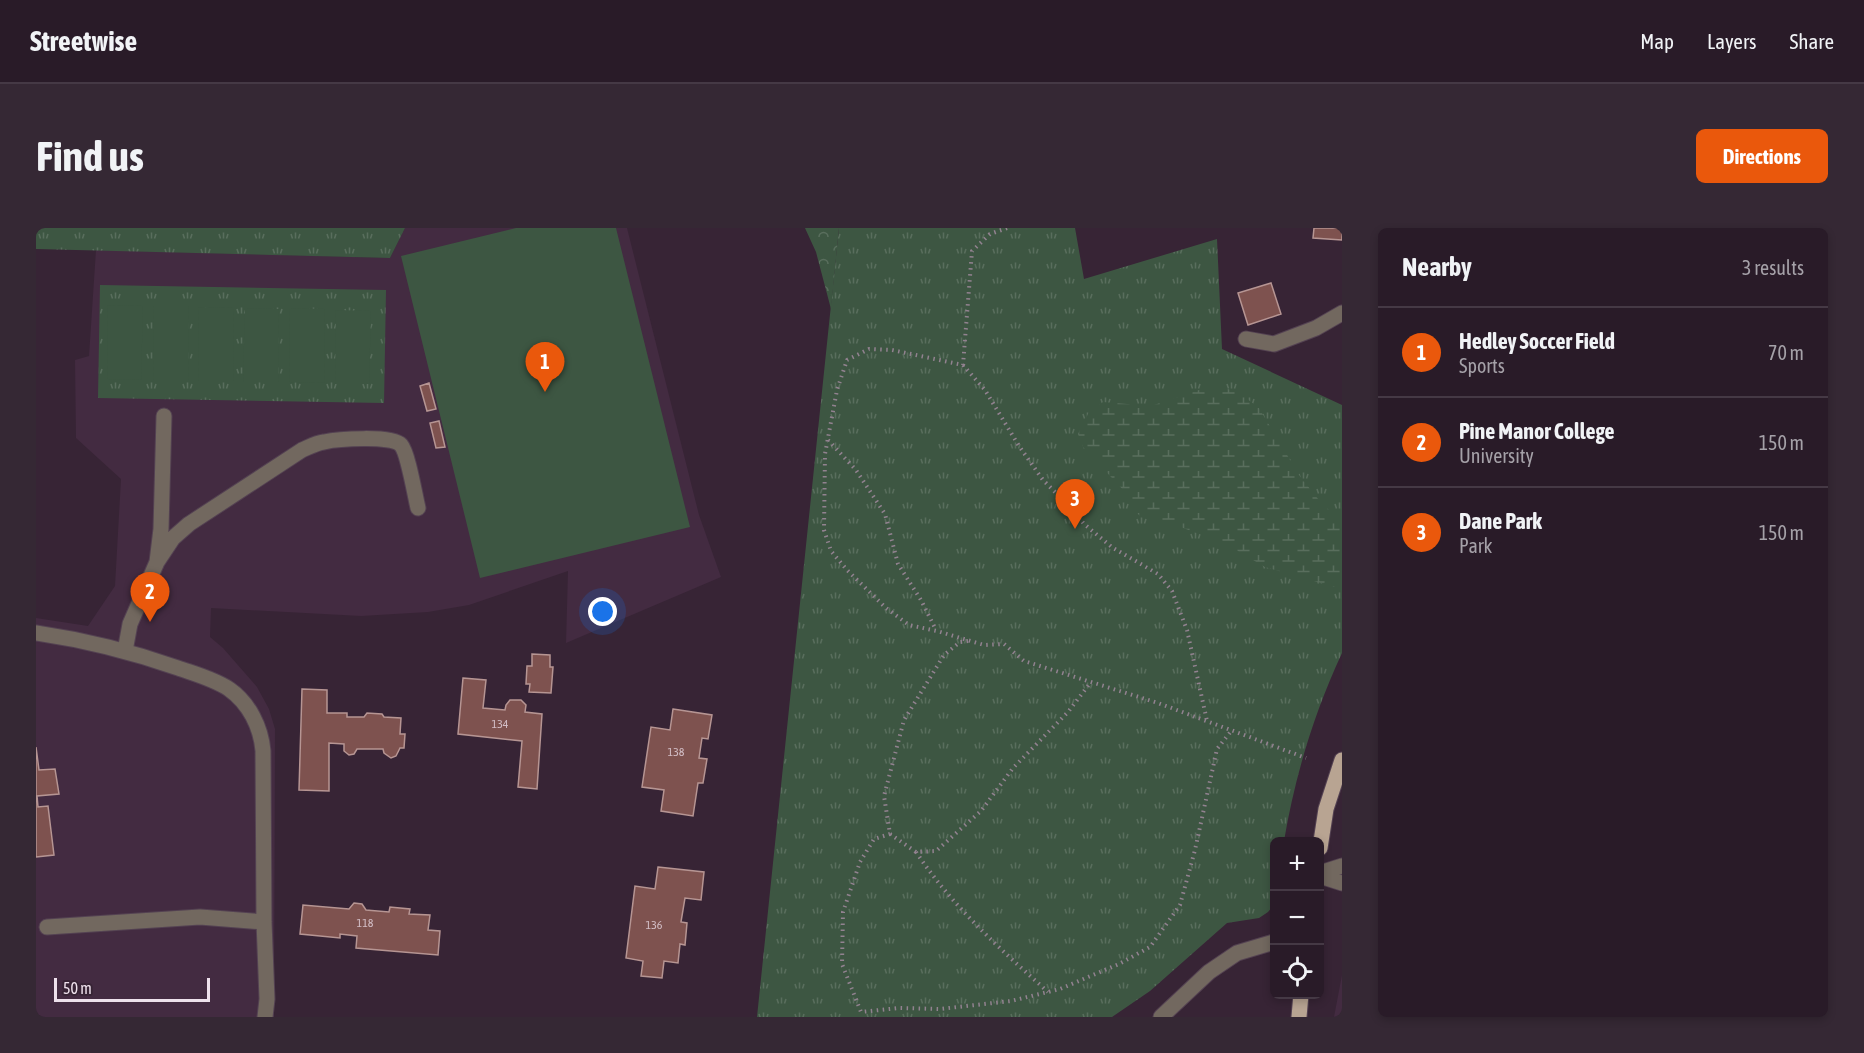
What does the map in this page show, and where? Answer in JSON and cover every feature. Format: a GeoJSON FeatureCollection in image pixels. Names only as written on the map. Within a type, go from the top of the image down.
{"type":"FeatureCollection","features":[{"type":"Feature","properties":{"kind":"main road"},"geometry":{"type":"LineString","coordinates":[[1322,837],[1326,809],[1342,760]]}},
{"type":"Feature","properties":{"kind":"main road"},"geometry":{"type":"LineString","coordinates":[[1299,1017],[1301,999]]}},
{"type":"Feature","properties":{"kind":"street"},"geometry":{"type":"LineString","coordinates":[[1246,339],[1274,344],[1316,328],[1342,314]]}},
{"type":"Feature","properties":{"kind":"street"},"geometry":{"type":"LineString","coordinates":[[157,562],[161,529],[164,416]]}},
{"type":"Feature","properties":{"kind":"street"},"geometry":{"type":"LineString","coordinates":[[125,651],[130,624],[157,562],[173,538],[189,524],[302,450],[321,442],[338,440],[375,440],[398,443],[404,450],[418,508]]}},
{"type":"Feature","properties":{"kind":"street"},"geometry":{"type":"LineString","coordinates":[[36,633],[125,651],[214,681],[238,696],[255,718],[261,734],[263,751],[267,999],[265,1017]]}},
{"type":"Feature","properties":{"kind":"street"},"geometry":{"type":"LineString","coordinates":[[1324,873],[1342,866]]}},
{"type":"Feature","properties":{"kind":"street"},"geometry":{"type":"LineString","coordinates":[[1324,876],[1342,883]]}},
{"type":"Feature","properties":{"kind":"street"},"geometry":{"type":"LineString","coordinates":[[47,927],[200,917],[264,922]]}},
{"type":"Feature","properties":{"kind":"street"},"geometry":{"type":"LineString","coordinates":[[1161,1017],[1209,972],[1238,953],[1270,943]]}},
{"type":"Feature","properties":{"kind":"path"},"geometry":{"type":"LineString","coordinates":[[963,365],[972,251],[990,234],[1007,228]]}},
{"type":"Feature","properties":{"kind":"path"},"geometry":{"type":"LineString","coordinates":[[1207,721],[1187,630],[1172,591],[1158,574],[1113,548],[1084,524],[1043,480],[985,390],[963,365],[892,350],[869,349],[847,360],[837,390],[825,454],[824,530],[831,551],[886,608],[909,625],[984,645],[1004,644],[1024,661],[1207,721],[1306,758]]}},
{"type":"Feature","properties":{"kind":"path"},"geometry":{"type":"LineString","coordinates":[[828,441],[856,470],[885,514],[898,564],[937,631]]}},
{"type":"Feature","properties":{"kind":"path"},"geometry":{"type":"LineString","coordinates":[[968,640],[960,642],[944,655],[904,720],[884,796],[890,834],[916,852],[952,901],[1048,992]]}},
{"type":"Feature","properties":{"kind":"path"},"geometry":{"type":"LineString","coordinates":[[916,852],[936,851],[981,811],[1013,768],[1068,712],[1091,682]]}},
{"type":"Feature","properties":{"kind":"path"},"geometry":{"type":"LineString","coordinates":[[890,834],[874,839],[860,862],[843,912],[842,964],[861,1012],[899,1008],[940,1009],[987,1004],[1011,1001],[1060,989],[1119,964],[1150,946],[1180,905],[1195,850],[1217,749],[1232,730]]}},
{"type":"Feature","properties":{"kind":"shaded area"},"geometry":{"type":"Polygon","coordinates":[[[405,228],[627,228],[699,515],[721,577],[566,643],[568,571],[469,605],[428,612],[361,616],[211,608],[210,637],[223,648],[257,687],[269,709],[275,729],[274,1017],[36,1017],[36,618],[88,626],[115,586],[121,479],[76,438],[75,360],[89,356],[96,250],[390,258],[405,228]]]}},
{"type":"Feature","properties":{"kind":"shaded area"},"geometry":{"type":"Polygon","coordinates":[[[1342,975],[1342,1017],[1334,1017],[1342,975]]]}},
{"type":"Feature","properties":{"kind":"green space"},"geometry":{"type":"Polygon","coordinates":[[[36,228],[405,228],[390,258],[36,249],[36,228]]]}},
{"type":"Feature","properties":{"kind":"green space"},"geometry":{"type":"Polygon","coordinates":[[[516,228],[616,228],[690,527],[480,578],[401,256],[516,228]]]}},
{"type":"Feature","properties":{"kind":"green space"},"geometry":{"type":"Polygon","coordinates":[[[805,228],[839,228],[831,309],[816,252],[805,228]]]}},
{"type":"Feature","properties":{"kind":"green space"},"geometry":{"type":"Polygon","coordinates":[[[839,228],[1075,228],[1084,279],[1217,239],[1222,349],[1342,405],[1342,653],[1307,745],[1285,837],[1270,837],[1270,910],[1259,918],[1227,923],[1150,991],[1112,1017],[757,1017],[839,228]]]}},
{"type":"Feature","properties":{"kind":"green space"},"geometry":{"type":"Polygon","coordinates":[[[100,285],[386,290],[384,403],[98,398],[100,285]]]}},
{"type":"Feature","properties":{"kind":"green space"},"geometry":{"type":"Polygon","coordinates":[[[108,305],[143,306],[141,380],[107,379],[108,305]]]}},
{"type":"Feature","properties":{"kind":"green space"},"geometry":{"type":"Polygon","coordinates":[[[154,306],[189,306],[188,380],[153,380],[154,306]]]}},
{"type":"Feature","properties":{"kind":"green space"},"geometry":{"type":"Polygon","coordinates":[[[199,307],[234,308],[233,381],[198,381],[199,307]]]}},
{"type":"Feature","properties":{"kind":"green space"},"geometry":{"type":"Polygon","coordinates":[[[245,308],[279,309],[278,382],[243,382],[245,308]]]}},
{"type":"Feature","properties":{"kind":"green space"},"geometry":{"type":"Polygon","coordinates":[[[290,308],[325,309],[324,383],[289,382],[290,308]]]}},
{"type":"Feature","properties":{"kind":"green space"},"geometry":{"type":"Polygon","coordinates":[[[336,310],[371,311],[369,384],[335,384],[336,310]]]}},
{"type":"Feature","properties":{"kind":"green space"},"geometry":{"type":"Polygon","coordinates":[[[1214,385],[1238,392],[1259,408],[1299,475],[1322,504],[1342,521],[1342,589],[1265,567],[1224,543],[1167,522],[1141,517],[1132,508],[1126,493],[1083,447],[1078,434],[1089,412],[1103,402],[1151,406],[1214,385]]]}},
{"type":"Feature","properties":{"kind":"building"},"geometry":{"type":"Polygon","coordinates":[[[1314,228],[1342,228],[1342,240],[1313,238],[1314,228]]]}},
{"type":"Feature","properties":{"kind":"building"},"geometry":{"type":"Polygon","coordinates":[[[1271,283],[1281,314],[1248,325],[1238,293],[1271,283]]]}},
{"type":"Feature","properties":{"kind":"building"},"geometry":{"type":"Polygon","coordinates":[[[429,383],[436,409],[427,411],[420,386],[429,383]]]}},
{"type":"Feature","properties":{"kind":"building"},"geometry":{"type":"Polygon","coordinates":[[[439,421],[445,447],[436,448],[430,423],[439,421]]]}},
{"type":"Feature","properties":{"kind":"building"},"geometry":{"type":"Polygon","coordinates":[[[532,654],[550,655],[550,667],[553,667],[551,693],[529,692],[530,684],[526,684],[527,666],[532,666],[532,654]]]}},
{"type":"Feature","properties":{"kind":"building"},"geometry":{"type":"Polygon","coordinates":[[[463,678],[486,680],[483,708],[505,710],[510,700],[521,700],[526,705],[525,712],[542,714],[537,789],[518,787],[522,741],[458,734],[463,678]]]}},
{"type":"Feature","properties":{"kind":"building"},"geometry":{"type":"Polygon","coordinates":[[[302,689],[327,690],[327,713],[347,713],[347,717],[364,717],[367,713],[382,714],[384,717],[401,718],[400,734],[405,734],[404,748],[400,748],[396,756],[391,758],[384,753],[383,749],[357,749],[354,754],[349,755],[344,751],[344,744],[329,743],[329,791],[299,790],[302,689]]]}},
{"type":"Feature","properties":{"kind":"building"},"geometry":{"type":"Polygon","coordinates":[[[673,709],[712,715],[708,739],[702,738],[699,758],[707,759],[703,783],[698,783],[693,816],[661,811],[664,790],[642,787],[651,727],[670,730],[673,709]]]}},
{"type":"Feature","properties":{"kind":"building"},"geometry":{"type":"Polygon","coordinates":[[[36,747],[39,770],[55,769],[59,794],[37,796],[38,807],[48,806],[54,855],[36,857],[36,747]]]}},
{"type":"Feature","properties":{"kind":"building"},"geometry":{"type":"Polygon","coordinates":[[[658,867],[704,872],[701,900],[685,898],[681,922],[687,923],[685,945],[680,944],[678,963],[664,961],[662,978],[641,976],[643,961],[626,958],[635,886],[655,889],[658,867]]]}},
{"type":"Feature","properties":{"kind":"building"},"geometry":{"type":"Polygon","coordinates":[[[354,903],[362,904],[366,910],[389,912],[390,907],[410,909],[409,914],[430,915],[428,930],[440,931],[438,955],[356,948],[357,936],[340,934],[340,938],[300,934],[303,905],[349,909],[354,903]]]}},
{"type":"Feature","properties":{"kind":"place","name":"Hedley Soccer Field"},"geometry":{"type":"Point","coordinates":[545,392]}},
{"type":"Feature","properties":{"kind":"place","name":"Dane Park"},"geometry":{"type":"Point","coordinates":[1075,529]}},
{"type":"Feature","properties":{"kind":"place","name":"Pine Manor College"},"geometry":{"type":"Point","coordinates":[150,622]}}]}
